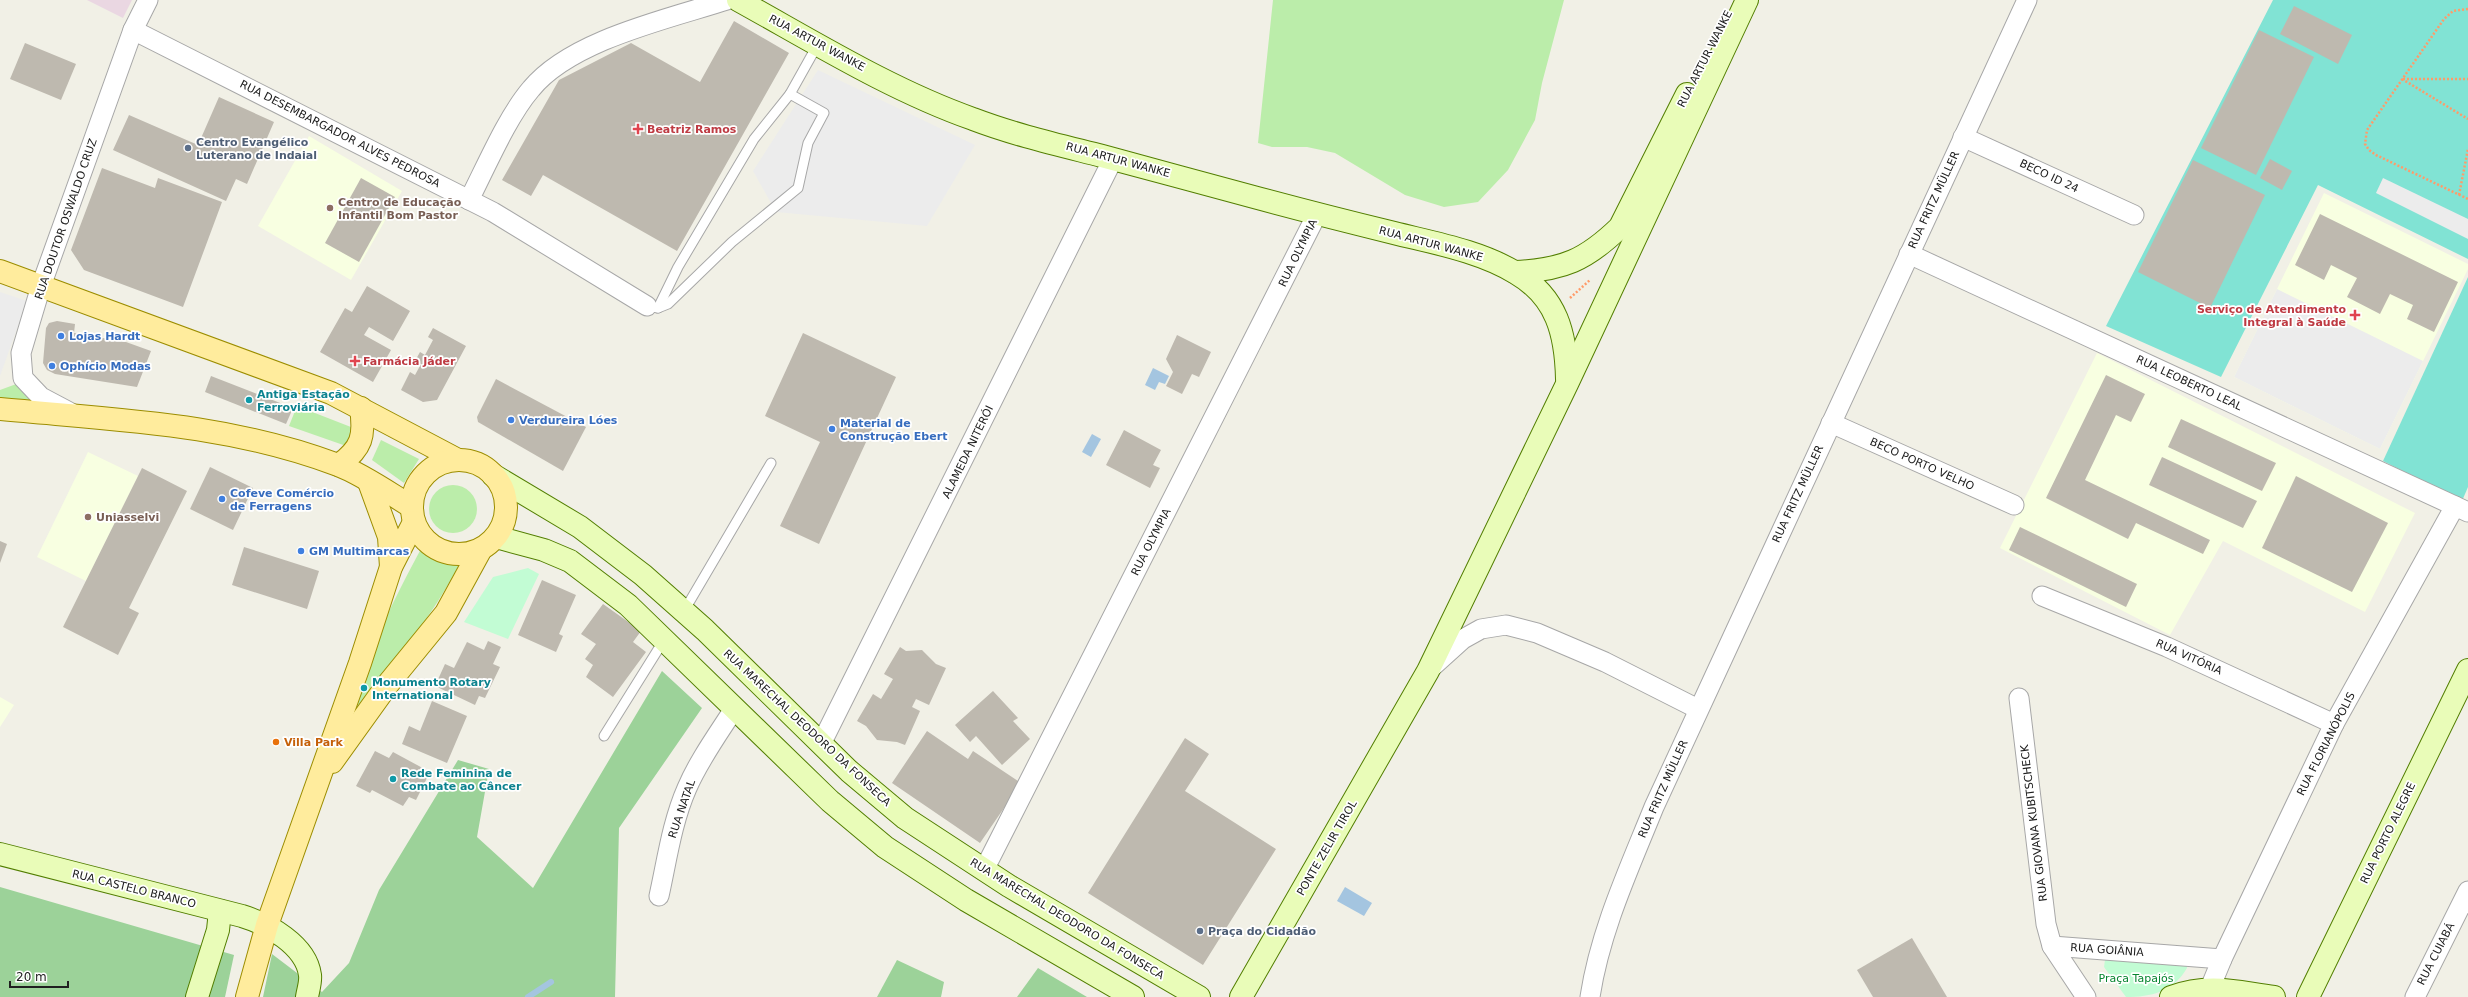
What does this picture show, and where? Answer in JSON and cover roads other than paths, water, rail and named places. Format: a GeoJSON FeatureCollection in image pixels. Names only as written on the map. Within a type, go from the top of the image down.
{"type":"FeatureCollection","features":[{"type":"Feature","properties":{"kind":"main road","name":"RUA ARTUR WANKE"},"geometry":{"type":"LineString","coordinates":[[738,0],[898,86],[971,119],[1113,159],[1317,214],[1426,241],[1491,260],[1515,272],[1535,285],[1546,298],[1554,313],[1566,348],[1567,384]]}},
{"type":"Feature","properties":{"kind":"main road","name":"RUA ARTUR WANKE"},"geometry":{"type":"LineString","coordinates":[[1515,272],[1554,269],[1570,264],[1602,244],[1620,227],[1736,0]]}},
{"type":"Feature","properties":{"kind":"main road","name":"PONTE ZELIR TIROL"},"geometry":{"type":"LineString","coordinates":[[1240,997],[1407,703],[1428,670],[1567,384],[1747,0]]}},
{"type":"Feature","properties":{"kind":"main road"},"geometry":{"type":"LineString","coordinates":[[0,271],[331,393],[458,460],[478,464],[493,475],[502,490],[506,506],[504,523],[488,543],[446,613],[388,684],[318,781]]}},
{"type":"Feature","properties":{"kind":"main road"},"geometry":{"type":"LineString","coordinates":[[339,465],[354,454],[364,429],[361,408]]}},
{"type":"Feature","properties":{"kind":"main road"},"geometry":{"type":"LineString","coordinates":[[0,409],[78,416],[135,419],[228,434],[339,465],[369,482],[413,514],[425,540],[441,551],[462,555],[488,543],[544,550],[570,561],[628,605],[665,639],[830,801],[885,847],[966,900],[1133,997]]}},
{"type":"Feature","properties":{"kind":"main road"},"geometry":{"type":"LineString","coordinates":[[247,997],[267,925],[391,567],[413,514],[414,492],[421,479],[437,466],[458,460]]}},
{"type":"Feature","properties":{"kind":"main road","name":"RUA MARECHAL DEODORO DA FONSECA"},"geometry":{"type":"LineString","coordinates":[[493,475],[580,527],[638,571],[684,611],[880,799],[905,818],[984,870],[1199,997]]}},
{"type":"Feature","properties":{"kind":"main road"},"geometry":{"type":"LineString","coordinates":[[369,482],[389,536],[391,567]]}},
{"type":"Feature","properties":{"kind":"main road"},"geometry":{"type":"LineString","coordinates":[[665,639],[684,611]]}},
{"type":"Feature","properties":{"kind":"main road","name":"RUA PORTO ALEGRE"},"geometry":{"type":"LineString","coordinates":[[2308,997],[2468,670]]}},
{"type":"Feature","properties":{"kind":"main road","name":"RUA CASTELO BRANCO"},"geometry":{"type":"LineString","coordinates":[[0,854],[220,911],[267,925]]}},
{"type":"Feature","properties":{"kind":"main road"},"geometry":{"type":"LineString","coordinates":[[197,997],[218,930],[220,911]]}},
{"type":"Feature","properties":{"kind":"main road"},"geometry":{"type":"LineString","coordinates":[[267,925],[301,954],[310,975],[307,997]]}},
{"type":"Feature","properties":{"kind":"main road"},"geometry":{"type":"LineString","coordinates":[[2210,988],[2234,997]]}},
{"type":"Feature","properties":{"kind":"main road"},"geometry":{"type":"LineString","coordinates":[[2171,997],[2187,991],[2210,988],[2274,997]]}},
{"type":"Feature","properties":{"kind":"street","name":"RUA DOUTOR OSWALDO CRUZ"},"geometry":{"type":"LineString","coordinates":[[78,416],[41,397],[23,378],[21,353],[41,286],[133,30],[148,0]]}},
{"type":"Feature","properties":{"kind":"street"},"geometry":{"type":"LineString","coordinates":[[469,200],[516,110],[530,89],[544,74],[566,60],[612,37],[727,0]]}},
{"type":"Feature","properties":{"kind":"street","name":"RUA FRITZ MÜLLER"},"geometry":{"type":"LineString","coordinates":[[1590,997],[1594,975],[1614,907],[1654,808],[1698,709],[2027,0]]}},
{"type":"Feature","properties":{"kind":"street","name":"RUA DESEMBARGADOR ALVES PEDROSA"},"geometry":{"type":"LineString","coordinates":[[133,30],[494,212],[652,307]]}},
{"type":"Feature","properties":{"kind":"street","name":"BECO ID 24"},"geometry":{"type":"LineString","coordinates":[[1963,137],[2134,215]]}},
{"type":"Feature","properties":{"kind":"street","name":"ALAMEDA NITERÓI"},"geometry":{"type":"LineString","coordinates":[[821,744],[1113,159]]}},
{"type":"Feature","properties":{"kind":"street","name":"RUA OLYMPIA"},"geometry":{"type":"LineString","coordinates":[[984,870],[1317,214]]}},
{"type":"Feature","properties":{"kind":"street","name":"RUA LEOBERTO LEAL"},"geometry":{"type":"LineString","coordinates":[[1909,254],[2461,509]]}},
{"type":"Feature","properties":{"kind":"street","name":"BECO PORTO VELHO"},"geometry":{"type":"LineString","coordinates":[[1831,424],[2014,506]]}},
{"type":"Feature","properties":{"kind":"street","name":"RUA FLORIANÓPOLIS"},"geometry":{"type":"LineString","coordinates":[[2210,988],[2222,958],[2334,724],[2461,509]]}},
{"type":"Feature","properties":{"kind":"street","name":"RUA VITÓRIA"},"geometry":{"type":"LineString","coordinates":[[2042,596],[2167,647],[2334,724]]}},
{"type":"Feature","properties":{"kind":"street"},"geometry":{"type":"LineString","coordinates":[[1428,670],[1463,639],[1481,629],[1506,625],[1537,633],[1605,662],[1698,709]]}},
{"type":"Feature","properties":{"kind":"street","name":"RUA GIOVANA KUBITSCHECK"},"geometry":{"type":"LineString","coordinates":[[2019,698],[2046,924],[2052,946]]}},
{"type":"Feature","properties":{"kind":"street","name":"RUA NATAL"},"geometry":{"type":"LineString","coordinates":[[659,896],[674,825],[687,788],[703,757],[734,708]]}},
{"type":"Feature","properties":{"kind":"street","name":"RUA CUIABÁ"},"geometry":{"type":"LineString","coordinates":[[2415,997],[2468,890]]}},
{"type":"Feature","properties":{"kind":"street","name":"RUA GOIÂNIA"},"geometry":{"type":"LineString","coordinates":[[2052,946],[2222,958]]}},
{"type":"Feature","properties":{"kind":"street","name":"RUA GOIÂNIA"},"geometry":{"type":"LineString","coordinates":[[2052,946],[2086,997]]}},
{"type":"Feature","properties":{"kind":"lane"},"geometry":{"type":"LineString","coordinates":[[652,307],[678,267],[754,140],[790,94],[818,44]]}},
{"type":"Feature","properties":{"kind":"lane"},"geometry":{"type":"LineString","coordinates":[[652,307],[668,304],[732,242],[798,188],[808,143],[824,113],[790,94]]}},
{"type":"Feature","properties":{"kind":"lane"},"geometry":{"type":"LineString","coordinates":[[684,611],[771,463]]}},
{"type":"Feature","properties":{"kind":"lane"},"geometry":{"type":"LineString","coordinates":[[604,736],[665,639]]}},
{"type":"Feature","properties":{"kind":"waterway"},"geometry":{"type":"LineString","coordinates":[[528,997],[551,982]]}},
{"type":"Feature","properties":{"kind":"place","name":"Beatriz Ramos"},"geometry":{"type":"Point","coordinates":[638,129]}},
{"type":"Feature","properties":{"kind":"place","name":"Centro Evangélico Luterano de Indaial"},"geometry":{"type":"Point","coordinates":[188,148]}},
{"type":"Feature","properties":{"kind":"place","name":"Centro de Educação Infantil Bom Pastor"},"geometry":{"type":"Point","coordinates":[330,208]}},
{"type":"Feature","properties":{"kind":"place","name":"Serviço de Atendimento Integral à Saúde"},"geometry":{"type":"Point","coordinates":[2355,315]}},
{"type":"Feature","properties":{"kind":"place","name":"Lojas Hardt"},"geometry":{"type":"Point","coordinates":[61,336]}},
{"type":"Feature","properties":{"kind":"place","name":"Farmácia Jáder"},"geometry":{"type":"Point","coordinates":[355,361]}},
{"type":"Feature","properties":{"kind":"place","name":"Ophício Modas"},"geometry":{"type":"Point","coordinates":[52,366]}},
{"type":"Feature","properties":{"kind":"place","name":"Antiga Estação Ferroviária"},"geometry":{"type":"Point","coordinates":[249,400]}},
{"type":"Feature","properties":{"kind":"place","name":"Verdureira Lóes"},"geometry":{"type":"Point","coordinates":[511,420]}},
{"type":"Feature","properties":{"kind":"place","name":"Material de Construção Ebert"},"geometry":{"type":"Point","coordinates":[832,429]}},
{"type":"Feature","properties":{"kind":"place","name":"Cofeve Comércio de Ferragens"},"geometry":{"type":"Point","coordinates":[222,499]}},
{"type":"Feature","properties":{"kind":"place","name":"Uniasselvi"},"geometry":{"type":"Point","coordinates":[88,517]}},
{"type":"Feature","properties":{"kind":"place","name":"GM Multimarcas"},"geometry":{"type":"Point","coordinates":[301,551]}},
{"type":"Feature","properties":{"kind":"place","name":"Monumento Rotary International"},"geometry":{"type":"Point","coordinates":[364,688]}},
{"type":"Feature","properties":{"kind":"place","name":"Villa Park"},"geometry":{"type":"Point","coordinates":[276,742]}},
{"type":"Feature","properties":{"kind":"place","name":"Rede Feminina de Combate ao Câncer"},"geometry":{"type":"Point","coordinates":[393,779]}},
{"type":"Feature","properties":{"kind":"place","name":"Praça do Cidadão"},"geometry":{"type":"Point","coordinates":[1200,931]}},
{"type":"Feature","properties":{"kind":"park label","name":"Praça Tapajós"},"geometry":{"type":"Point","coordinates":[2136,978]}}]}
